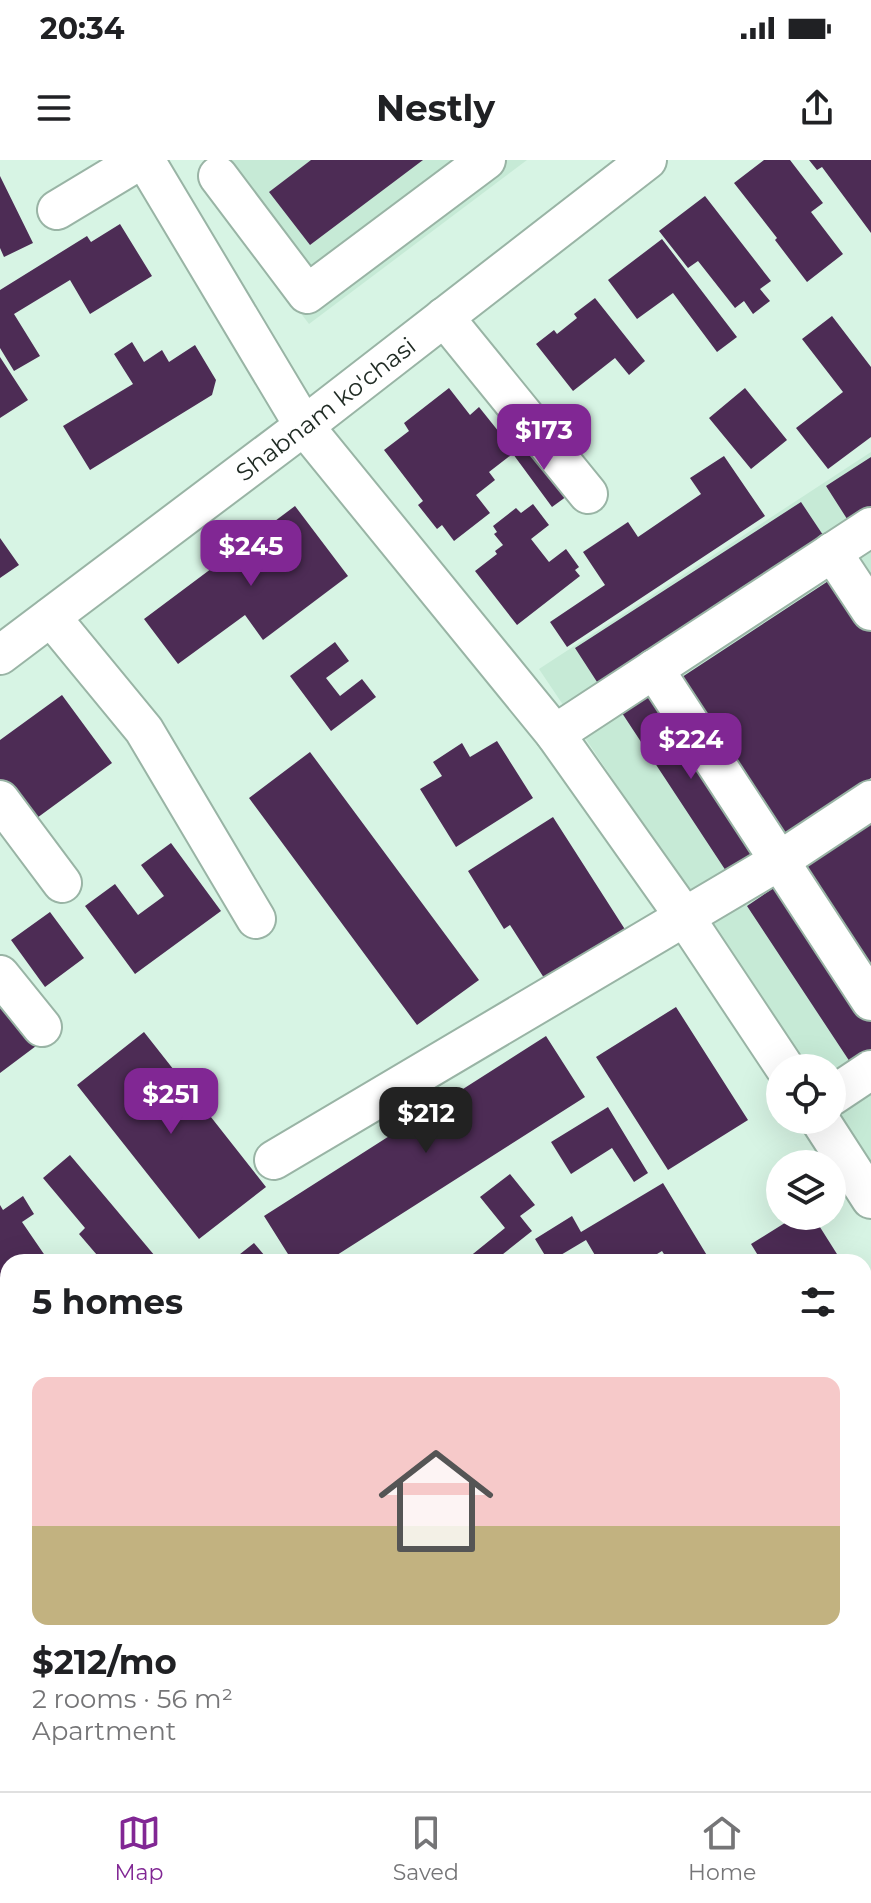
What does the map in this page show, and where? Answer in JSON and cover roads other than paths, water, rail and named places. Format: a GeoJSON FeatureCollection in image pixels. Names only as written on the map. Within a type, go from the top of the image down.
{"type":"FeatureCollection","features":[{"type":"Feature","properties":{"kind":"street"},"geometry":{"type":"LineString","coordinates":[[57,210],[142,160],[304,426],[555,734],[684,916],[776,1054]]}},
{"type":"Feature","properties":{"kind":"street"},"geometry":{"type":"LineString","coordinates":[[174,209],[229,168],[307,294],[486,160]]}},
{"type":"Feature","properties":{"kind":"street","name":"Shabnam ko'chasi"},"geometry":{"type":"LineString","coordinates":[[0,655],[304,426],[647,160]]}},
{"type":"Feature","properties":{"kind":"street"},"geometry":{"type":"LineString","coordinates":[[444,317],[588,494]]}},
{"type":"Feature","properties":{"kind":"street"},"geometry":{"type":"LineString","coordinates":[[555,734],[858,542],[871,611]]}},
{"type":"Feature","properties":{"kind":"street"},"geometry":{"type":"LineString","coordinates":[[51,617],[144,730],[256,919]]}},
{"type":"Feature","properties":{"kind":"street"},"geometry":{"type":"LineString","coordinates":[[654,669],[871,1001]]}},
{"type":"Feature","properties":{"kind":"street"},"geometry":{"type":"LineString","coordinates":[[0,800],[62,883]]}},
{"type":"Feature","properties":{"kind":"street"},"geometry":{"type":"LineString","coordinates":[[274,1160],[779,861],[871,800]]}},
{"type":"Feature","properties":{"kind":"street"},"geometry":{"type":"LineString","coordinates":[[0,975],[42,1027]]}},
{"type":"Feature","properties":{"kind":"street"},"geometry":{"type":"LineString","coordinates":[[846,1087],[871,1070]]}},
{"type":"Feature","properties":{"kind":"street"},"geometry":{"type":"LineString","coordinates":[[829,1134],[871,1199]]}}]}
